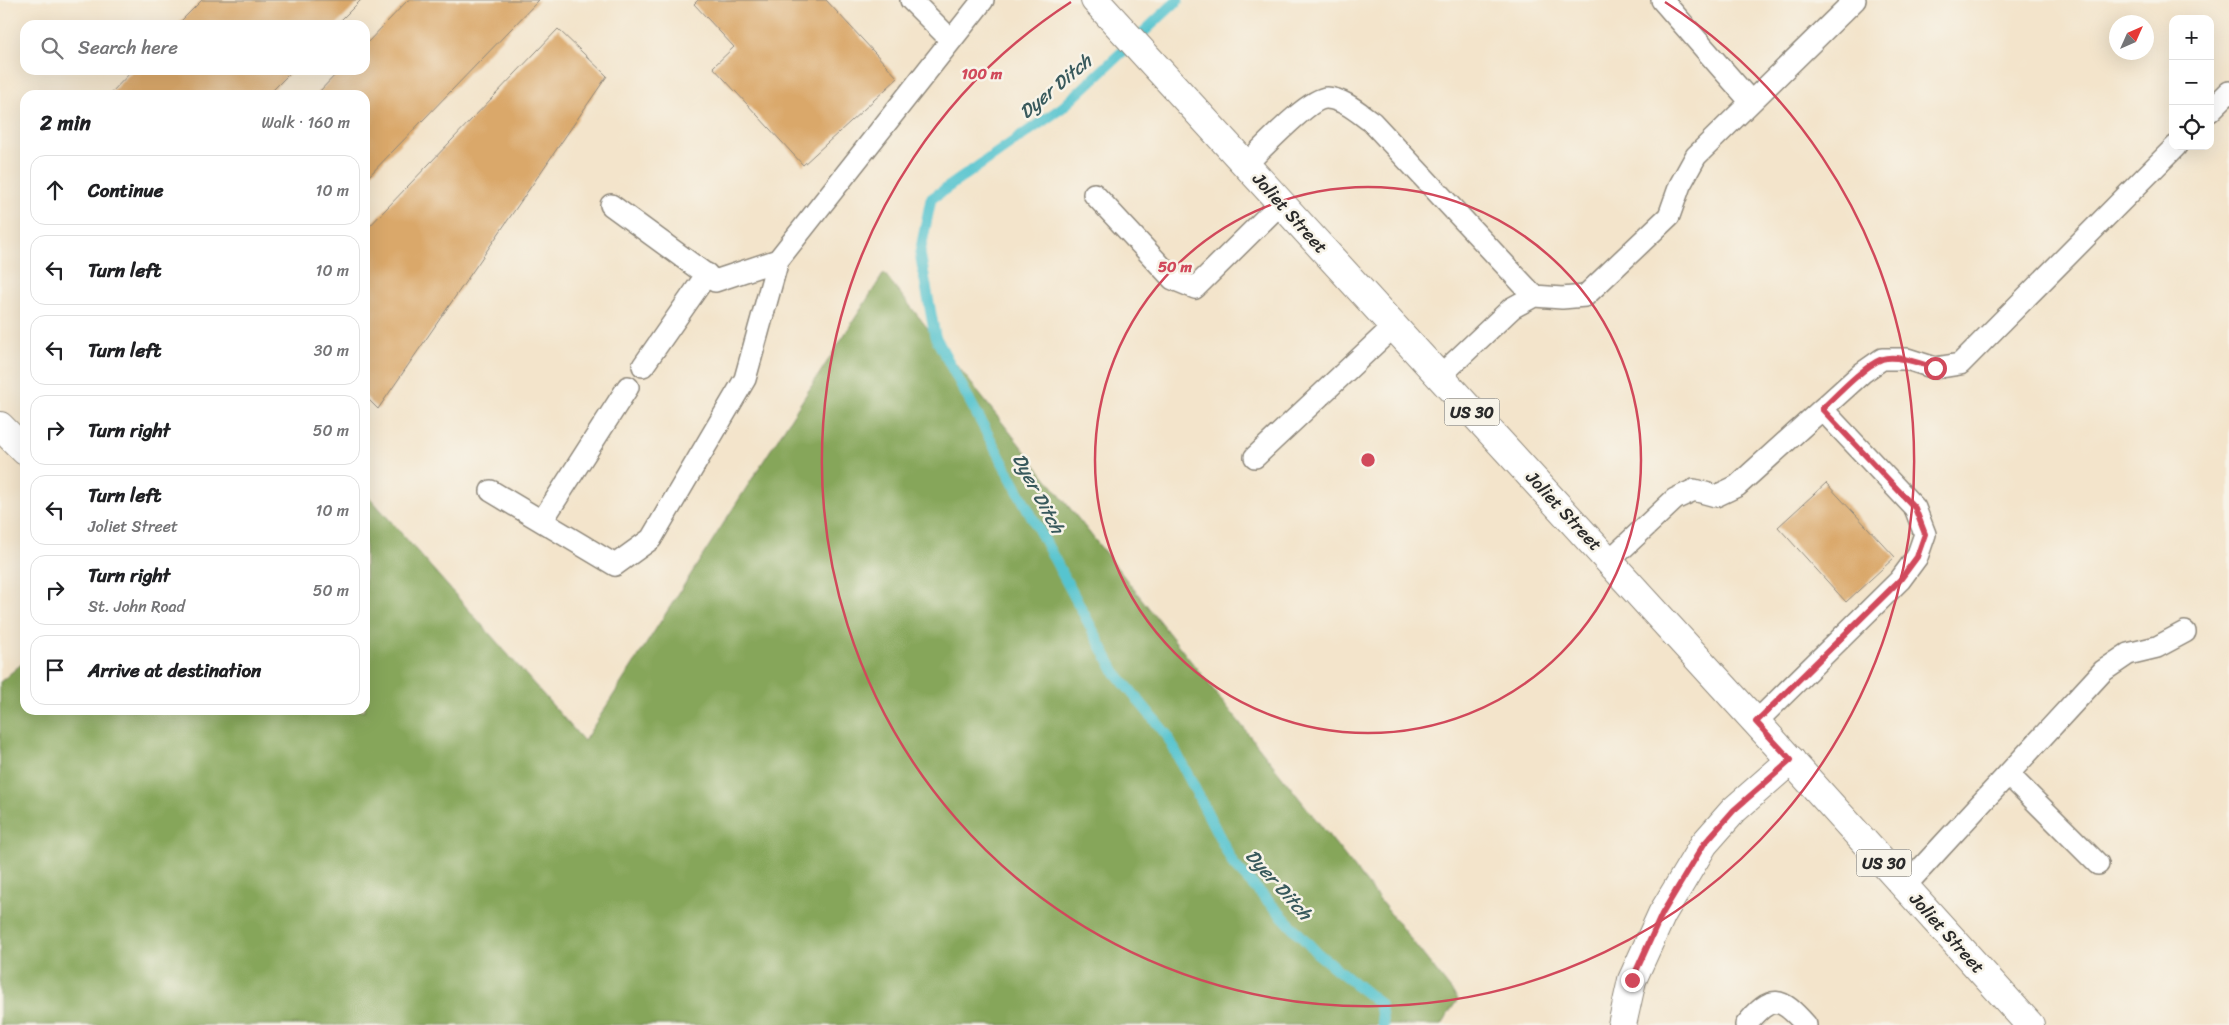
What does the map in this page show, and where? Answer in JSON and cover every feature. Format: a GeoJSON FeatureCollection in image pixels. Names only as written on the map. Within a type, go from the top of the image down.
{"type":"FeatureCollection","features":[{"type":"Feature","properties":{"kind":"main road","name":"Joliet Street"},"geometry":{"type":"LineString","coordinates":[[1101,7],[1791,760],[2030,1025]]}},
{"type":"Feature","properties":{"kind":"main road"},"geometry":{"type":"LineString","coordinates":[[0,426],[20,446]]}},
{"type":"Feature","properties":{"kind":"main road"},"geometry":{"type":"LineString","coordinates":[[1622,1025],[1632,980],[1662,914],[1704,844],[1734,810],[1791,760]]}},
{"type":"Feature","properties":{"kind":"lane"},"geometry":{"type":"LineString","coordinates":[[911,0],[952,40]]}},
{"type":"Feature","properties":{"kind":"lane"},"geometry":{"type":"LineString","coordinates":[[491,491],[615,565],[651,539],[745,379],[778,260],[983,0]]}},
{"type":"Feature","properties":{"kind":"lane"},"geometry":{"type":"LineString","coordinates":[[1662,0],[1751,102]]}},
{"type":"Feature","properties":{"kind":"lane"},"geometry":{"type":"LineString","coordinates":[[1440,376],[1512,308],[1534,296],[1562,298],[1585,296],[1669,216],[1680,185],[1696,156],[1855,0]]}},
{"type":"Feature","properties":{"kind":"lane"},"geometry":{"type":"LineString","coordinates":[[2214,107],[2229,92]]}},
{"type":"Feature","properties":{"kind":"lane"},"geometry":{"type":"LineString","coordinates":[[1246,164],[1309,104],[1326,98],[1346,104],[1372,122],[1534,296]]}},
{"type":"Feature","properties":{"kind":"lane"},"geometry":{"type":"LineString","coordinates":[[1609,561],[1675,499],[1694,490],[1716,496],[1737,486],[1862,373],[1882,359],[1907,359],[1935,368],[1960,364],[2172,150]]}},
{"type":"Feature","properties":{"kind":"lane"},"geometry":{"type":"LineString","coordinates":[[1094,194],[1173,279],[1195,288],[1281,203]]}},
{"type":"Feature","properties":{"kind":"lane"},"geometry":{"type":"LineString","coordinates":[[611,205],[715,281],[778,260]]}},
{"type":"Feature","properties":{"kind":"lane"},"geometry":{"type":"LineString","coordinates":[[643,366],[707,274]]}},
{"type":"Feature","properties":{"kind":"lane"},"geometry":{"type":"LineString","coordinates":[[1255,457],[1394,326]]}},
{"type":"Feature","properties":{"kind":"lane"},"geometry":{"type":"LineString","coordinates":[[542,521],[628,387]]}},
{"type":"Feature","properties":{"kind":"lane"},"geometry":{"type":"LineString","coordinates":[[1756,722],[1900,580],[1917,557],[1925,534],[1915,508],[1822,409]]}},
{"type":"Feature","properties":{"kind":"lane"},"geometry":{"type":"LineString","coordinates":[[1905,886],[2103,671],[2128,654],[2157,648],[2185,632]]}},
{"type":"Feature","properties":{"kind":"lane"},"geometry":{"type":"LineString","coordinates":[[2008,774],[2098,864]]}},
{"type":"Feature","properties":{"kind":"lane"},"geometry":{"type":"LineString","coordinates":[[1746,1025],[1768,1003],[1782,1002],[1791,1008],[1806,1025]]}},
{"type":"Feature","properties":{"kind":"green space"},"geometry":{"type":"Polygon","coordinates":[[[884,273],[1458,999],[1441,1025],[0,1025],[0,682],[20,665],[20,715],[370,715],[370,498],[584,741],[884,273]]]}},
{"type":"Feature","properties":{"kind":"building"},"geometry":{"type":"Polygon","coordinates":[[[202,0],[361,0],[341,20],[182,20],[202,0]]]}},
{"type":"Feature","properties":{"kind":"building"},"geometry":{"type":"Polygon","coordinates":[[[408,0],[539,0],[370,175],[370,90],[321,90],[335,75],[370,75],[370,40],[408,0]]]}},
{"type":"Feature","properties":{"kind":"building"},"geometry":{"type":"Polygon","coordinates":[[[698,0],[826,0],[898,78],[803,165],[713,67],[734,47],[694,4],[698,0]]]}},
{"type":"Feature","properties":{"kind":"building"},"geometry":{"type":"Polygon","coordinates":[[[558,29],[607,76],[378,409],[370,401],[370,226],[558,29]]]}},
{"type":"Feature","properties":{"kind":"building"},"geometry":{"type":"Polygon","coordinates":[[[128,75],[288,75],[273,90],[114,90],[128,75]]]}},
{"type":"Feature","properties":{"kind":"building"},"geometry":{"type":"Polygon","coordinates":[[[1826,483],[1895,557],[1846,602],[1778,527],[1826,483]]]}},
{"type":"Feature","properties":{"kind":"waterway","name":"Dyer Ditch"},"geometry":{"type":"LineString","coordinates":[[1178,0],[1063,107],[931,199],[920,253],[935,336],[1115,672],[1167,735],[1234,865],[1317,953],[1380,1004],[1383,1025]]}},
{"type":"Feature","properties":{"kind":"route"},"geometry":{"type":"LineString","coordinates":[[1632,980],[1662,914],[1704,844],[1734,810],[1791,760],[1756,722],[1900,580],[1917,557],[1925,534],[1915,508],[1822,409],[1862,373],[1882,359],[1907,359],[1935,368]]}}]}
